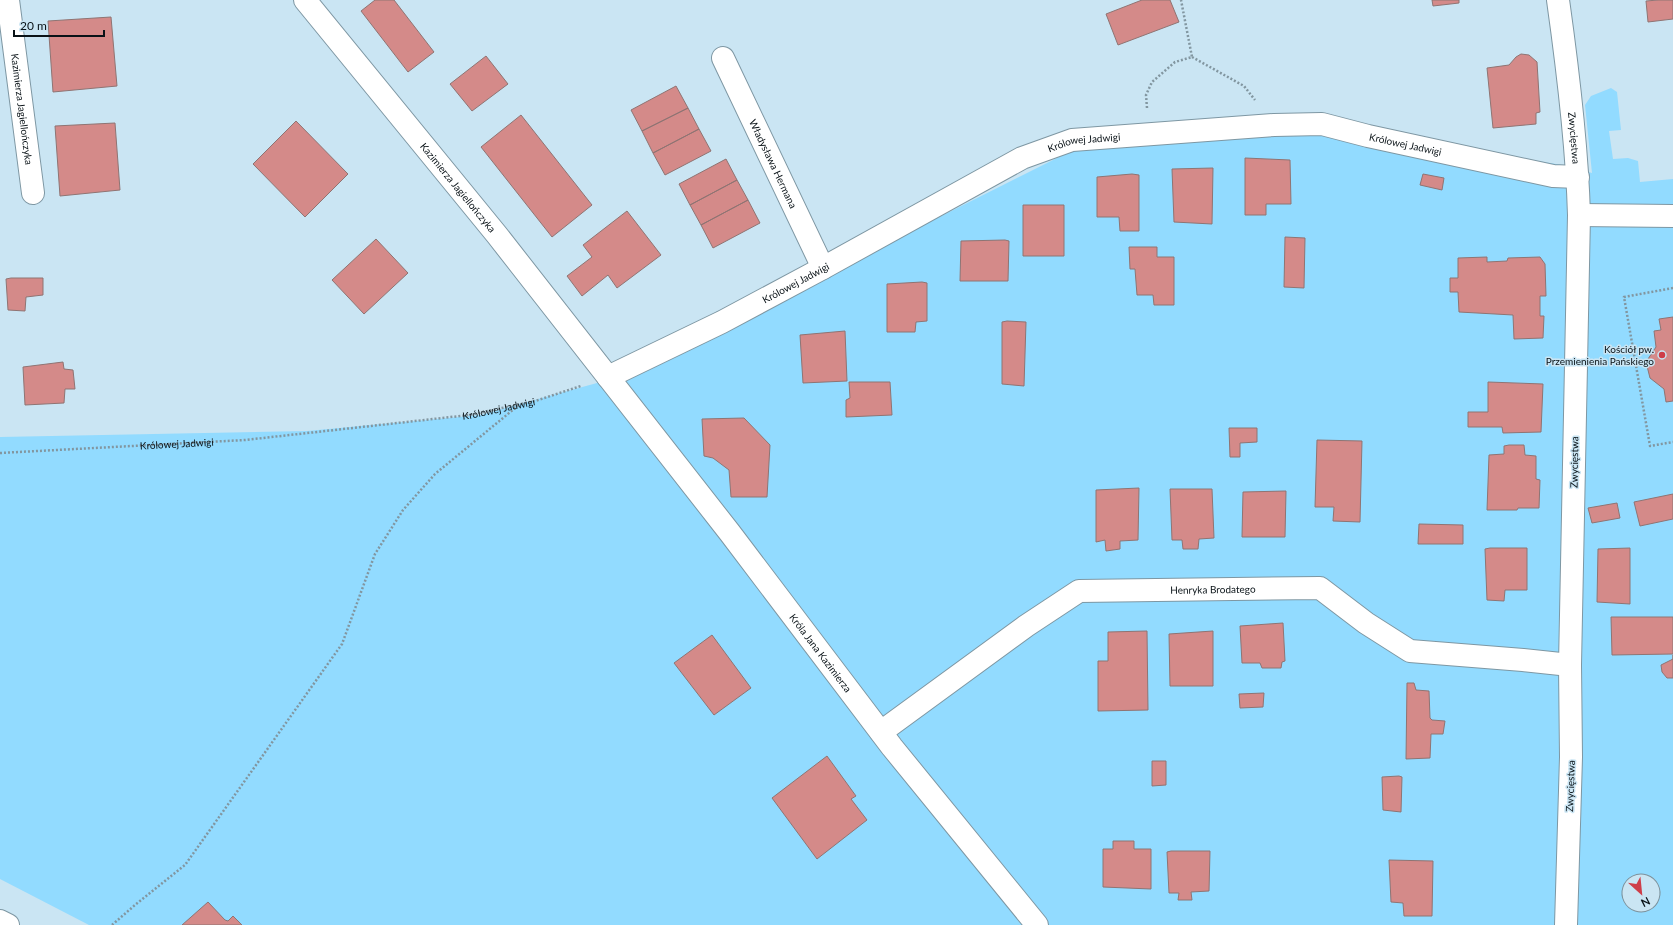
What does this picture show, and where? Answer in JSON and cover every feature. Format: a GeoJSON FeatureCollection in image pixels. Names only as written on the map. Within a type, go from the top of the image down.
{"type":"FeatureCollection","features":[{"type":"Feature","properties":{"kind":"street","name":"Kazimierza Jagiellończyka"},"geometry":{"type":"LineString","coordinates":[[8,0],[33,193]]}},
{"type":"Feature","properties":{"kind":"street","name":"Kazimierza Jagiellończyka"},"geometry":{"type":"LineString","coordinates":[[305,0],[497,235],[608,377]]}},
{"type":"Feature","properties":{"kind":"street","name":"Zwycięstwa"},"geometry":{"type":"LineString","coordinates":[[1558,0],[1570,87],[1578,178],[1579,215],[1570,665],[1571,757],[1566,925]]}},
{"type":"Feature","properties":{"kind":"street","name":"Władysława Hermana"},"geometry":{"type":"LineString","coordinates":[[724,58],[823,268]]}},
{"type":"Feature","properties":{"kind":"street","name":"Królowej Jadwigi"},"geometry":{"type":"LineString","coordinates":[[608,377],[722,322],[1022,158],[1072,140],[1274,125],[1322,124],[1368,136],[1553,176],[1578,178]]}},
{"type":"Feature","properties":{"kind":"street"},"geometry":{"type":"LineString","coordinates":[[1579,215],[1673,216]]}},
{"type":"Feature","properties":{"kind":"street","name":"Króla Jana Kazimierza"},"geometry":{"type":"LineString","coordinates":[[608,377],[730,533],[880,732],[1037,925]]}},
{"type":"Feature","properties":{"kind":"street","name":"Henryka Brodatego"},"geometry":{"type":"LineString","coordinates":[[880,732],[1026,626],[1079,591],[1215,588],[1320,588],[1366,623],[1410,652],[1570,665]]}},
{"type":"Feature","properties":{"kind":"street"},"geometry":{"type":"LineString","coordinates":[[0,921],[8,925]]}},
{"type":"Feature","properties":{"kind":"path"},"geometry":{"type":"LineString","coordinates":[[1181,0],[1192,57]]}},
{"type":"Feature","properties":{"kind":"path"},"geometry":{"type":"LineString","coordinates":[[1150,134],[1146,95],[1152,82],[1175,62],[1192,57],[1244,86],[1274,125]]}},
{"type":"Feature","properties":{"kind":"path"},"geometry":{"type":"LineString","coordinates":[[1673,288],[1624,297],[1650,446],[1673,442]]}},
{"type":"Feature","properties":{"kind":"path","name":"Królowej Jadwigi"},"geometry":{"type":"LineString","coordinates":[[0,453],[245,440],[469,415],[535,401],[608,377]]}},
{"type":"Feature","properties":{"kind":"path"},"geometry":{"type":"LineString","coordinates":[[112,925],[134,905],[185,865],[342,644],[375,554],[403,510],[435,474],[520,404]]}},
{"type":"Feature","properties":{"kind":"shaded area"},"geometry":{"type":"Polygon","coordinates":[[[1611,88],[1617,92],[1621,130],[1609,131],[1613,159],[1628,158],[1638,161],[1640,182],[1673,179],[1673,925],[89,925],[0,879],[0,437],[307,431],[481,415],[608,380],[796,289],[1073,150],[1229,126],[1395,138],[1562,165],[1592,173],[1585,105],[1591,96],[1611,88]]]}},
{"type":"Feature","properties":{"kind":"building"},"geometry":{"type":"Polygon","coordinates":[[[375,0],[394,0],[434,52],[408,72],[361,11],[375,0]]]}},
{"type":"Feature","properties":{"kind":"building"},"geometry":{"type":"Polygon","coordinates":[[[1142,0],[1170,0],[1179,22],[1118,45],[1106,14],[1142,0]]]}},
{"type":"Feature","properties":{"kind":"building"},"geometry":{"type":"Polygon","coordinates":[[[1432,0],[1459,0],[1459,3],[1433,6],[1432,0]]]}},
{"type":"Feature","properties":{"kind":"building"},"geometry":{"type":"Polygon","coordinates":[[[1673,0],[1673,19],[1648,22],[1646,1],[1673,0]]]}},
{"type":"Feature","properties":{"kind":"building"},"geometry":{"type":"Polygon","coordinates":[[[111,17],[117,86],[53,92],[48,21],[111,17]]]}},
{"type":"Feature","properties":{"kind":"building"},"geometry":{"type":"Polygon","coordinates":[[[1521,54],[1529,55],[1537,62],[1540,112],[1536,113],[1536,124],[1493,128],[1487,68],[1509,65],[1521,54]]]}},
{"type":"Feature","properties":{"kind":"building"},"geometry":{"type":"Polygon","coordinates":[[[486,56],[508,84],[472,111],[450,84],[486,56]]]}},
{"type":"Feature","properties":{"kind":"building"},"geometry":{"type":"Polygon","coordinates":[[[676,86],[688,108],[642,131],[631,110],[676,86]]]}},
{"type":"Feature","properties":{"kind":"building"},"geometry":{"type":"Polygon","coordinates":[[[688,108],[699,129],[653,153],[642,131],[688,108]]]}},
{"type":"Feature","properties":{"kind":"building"},"geometry":{"type":"Polygon","coordinates":[[[521,115],[592,205],[552,237],[481,147],[521,115]]]}},
{"type":"Feature","properties":{"kind":"building"},"geometry":{"type":"Polygon","coordinates":[[[296,121],[348,174],[305,217],[253,164],[296,121]]]}},
{"type":"Feature","properties":{"kind":"building"},"geometry":{"type":"Polygon","coordinates":[[[115,123],[120,190],[60,196],[55,126],[115,123]]]}},
{"type":"Feature","properties":{"kind":"building"},"geometry":{"type":"Polygon","coordinates":[[[699,129],[711,151],[665,175],[653,153],[699,129]]]}},
{"type":"Feature","properties":{"kind":"building"},"geometry":{"type":"Polygon","coordinates":[[[1245,158],[1290,160],[1291,204],[1266,204],[1266,215],[1245,215],[1245,158]]]}},
{"type":"Feature","properties":{"kind":"building"},"geometry":{"type":"Polygon","coordinates":[[[726,159],[737,180],[690,205],[679,184],[726,159]]]}},
{"type":"Feature","properties":{"kind":"building"},"geometry":{"type":"Polygon","coordinates":[[[1213,168],[1212,224],[1174,222],[1172,169],[1213,168]]]}},
{"type":"Feature","properties":{"kind":"building"},"geometry":{"type":"Polygon","coordinates":[[[1132,174],[1139,175],[1139,231],[1120,231],[1119,217],[1097,217],[1097,177],[1132,174]]]}},
{"type":"Feature","properties":{"kind":"building"},"geometry":{"type":"Polygon","coordinates":[[[1423,174],[1444,178],[1442,190],[1420,185],[1423,174]]]}},
{"type":"Feature","properties":{"kind":"building"},"geometry":{"type":"Polygon","coordinates":[[[737,180],[748,200],[701,225],[690,205],[737,180]]]}},
{"type":"Feature","properties":{"kind":"building"},"geometry":{"type":"Polygon","coordinates":[[[748,200],[760,223],[713,248],[701,225],[748,200]]]}},
{"type":"Feature","properties":{"kind":"building"},"geometry":{"type":"Polygon","coordinates":[[[1023,205],[1064,205],[1064,256],[1023,256],[1023,205]]]}},
{"type":"Feature","properties":{"kind":"building"},"geometry":{"type":"Polygon","coordinates":[[[627,211],[661,255],[617,288],[608,275],[582,296],[567,276],[592,257],[583,245],[627,211]]]}},
{"type":"Feature","properties":{"kind":"building"},"geometry":{"type":"Polygon","coordinates":[[[1285,237],[1305,238],[1304,288],[1284,287],[1285,237]]]}},
{"type":"Feature","properties":{"kind":"building"},"geometry":{"type":"Polygon","coordinates":[[[376,239],[408,273],[364,314],[332,280],[376,239]]]}},
{"type":"Feature","properties":{"kind":"building"},"geometry":{"type":"Polygon","coordinates":[[[961,241],[1009,241],[1008,281],[960,281],[961,241]]]}},
{"type":"Feature","properties":{"kind":"building"},"geometry":{"type":"Polygon","coordinates":[[[1129,247],[1157,247],[1157,257],[1174,257],[1174,305],[1154,305],[1153,295],[1137,295],[1135,269],[1130,269],[1129,247]]]}},
{"type":"Feature","properties":{"kind":"building"},"geometry":{"type":"Polygon","coordinates":[[[1487,257],[1487,262],[1507,261],[1508,258],[1540,257],[1545,264],[1546,296],[1540,296],[1540,316],[1544,316],[1543,338],[1514,339],[1513,315],[1459,312],[1458,292],[1450,292],[1450,278],[1458,278],[1458,258],[1487,257]]]}},
{"type":"Feature","properties":{"kind":"building"},"geometry":{"type":"Polygon","coordinates":[[[43,278],[43,295],[26,297],[25,311],[8,310],[6,279],[43,278]]]}},
{"type":"Feature","properties":{"kind":"building"},"geometry":{"type":"Polygon","coordinates":[[[927,283],[927,321],[916,322],[915,332],[887,332],[887,284],[927,283]]]}},
{"type":"Feature","properties":{"kind":"building","name":"Kościół pw. Przemienienia Pańskiego"},"geometry":{"type":"Polygon","coordinates":[[[1673,317],[1673,401],[1666,402],[1664,389],[1650,378],[1646,362],[1656,347],[1654,331],[1661,330],[1659,319],[1673,317]]]}},
{"type":"Feature","properties":{"kind":"building"},"geometry":{"type":"Polygon","coordinates":[[[1002,322],[1026,322],[1024,386],[1002,384],[1002,322]]]}},
{"type":"Feature","properties":{"kind":"building"},"geometry":{"type":"Polygon","coordinates":[[[845,331],[847,381],[803,383],[800,335],[845,331]]]}},
{"type":"Feature","properties":{"kind":"building"},"geometry":{"type":"Polygon","coordinates":[[[63,362],[64,369],[73,370],[75,389],[65,389],[64,403],[25,405],[23,367],[63,362]]]}},
{"type":"Feature","properties":{"kind":"building"},"geometry":{"type":"Polygon","coordinates":[[[849,382],[890,382],[892,415],[846,417],[846,400],[850,398],[849,382]]]}},
{"type":"Feature","properties":{"kind":"building"},"geometry":{"type":"Polygon","coordinates":[[[1488,382],[1543,384],[1541,432],[1503,433],[1502,427],[1468,427],[1468,412],[1488,412],[1488,382]]]}},
{"type":"Feature","properties":{"kind":"building"},"geometry":{"type":"Polygon","coordinates":[[[744,418],[770,445],[767,497],[731,497],[729,470],[713,458],[704,456],[702,419],[744,418]]]}},
{"type":"Feature","properties":{"kind":"building"},"geometry":{"type":"Polygon","coordinates":[[[1229,428],[1257,428],[1257,442],[1240,443],[1240,457],[1230,457],[1229,428]]]}},
{"type":"Feature","properties":{"kind":"building"},"geometry":{"type":"Polygon","coordinates":[[[1317,440],[1362,441],[1360,522],[1333,521],[1334,507],[1315,507],[1317,440]]]}},
{"type":"Feature","properties":{"kind":"building"},"geometry":{"type":"Polygon","coordinates":[[[1524,445],[1525,455],[1536,456],[1536,479],[1540,480],[1539,508],[1487,510],[1489,455],[1504,454],[1504,446],[1524,445]]]}},
{"type":"Feature","properties":{"kind":"building"},"geometry":{"type":"Polygon","coordinates":[[[1139,488],[1138,540],[1120,541],[1120,549],[1106,551],[1105,540],[1096,542],[1096,490],[1139,488]]]}},
{"type":"Feature","properties":{"kind":"building"},"geometry":{"type":"Polygon","coordinates":[[[1170,489],[1212,489],[1214,538],[1199,539],[1198,549],[1183,549],[1182,540],[1172,540],[1170,489]]]}},
{"type":"Feature","properties":{"kind":"building"},"geometry":{"type":"Polygon","coordinates":[[[1286,491],[1285,537],[1242,537],[1243,492],[1286,491]]]}},
{"type":"Feature","properties":{"kind":"building"},"geometry":{"type":"Polygon","coordinates":[[[1673,494],[1673,519],[1640,526],[1634,502],[1673,494]]]}},
{"type":"Feature","properties":{"kind":"building"},"geometry":{"type":"Polygon","coordinates":[[[1617,503],[1620,518],[1592,523],[1588,508],[1617,503]]]}},
{"type":"Feature","properties":{"kind":"building"},"geometry":{"type":"Polygon","coordinates":[[[1419,524],[1463,525],[1463,544],[1418,544],[1419,524]]]}},
{"type":"Feature","properties":{"kind":"building"},"geometry":{"type":"Polygon","coordinates":[[[1527,548],[1527,590],[1505,590],[1504,601],[1487,600],[1485,549],[1527,548]]]}},
{"type":"Feature","properties":{"kind":"building"},"geometry":{"type":"Polygon","coordinates":[[[1630,548],[1630,604],[1597,602],[1598,549],[1630,548]]]}},
{"type":"Feature","properties":{"kind":"building"},"geometry":{"type":"Polygon","coordinates":[[[1611,617],[1673,617],[1673,654],[1612,655],[1611,617]]]}},
{"type":"Feature","properties":{"kind":"building"},"geometry":{"type":"Polygon","coordinates":[[[1283,623],[1285,661],[1282,662],[1281,668],[1262,668],[1260,663],[1242,663],[1240,626],[1283,623]]]}},
{"type":"Feature","properties":{"kind":"building"},"geometry":{"type":"Polygon","coordinates":[[[1147,631],[1148,710],[1098,711],[1098,661],[1108,661],[1108,632],[1147,631]]]}},
{"type":"Feature","properties":{"kind":"building"},"geometry":{"type":"Polygon","coordinates":[[[1213,631],[1213,686],[1170,686],[1169,634],[1213,631]]]}},
{"type":"Feature","properties":{"kind":"building"},"geometry":{"type":"Polygon","coordinates":[[[712,635],[751,688],[714,715],[674,663],[712,635]]]}},
{"type":"Feature","properties":{"kind":"building"},"geometry":{"type":"Polygon","coordinates":[[[1673,659],[1673,678],[1667,678],[1662,672],[1661,665],[1673,659]]]}},
{"type":"Feature","properties":{"kind":"building"},"geometry":{"type":"Polygon","coordinates":[[[1407,683],[1414,683],[1416,690],[1429,691],[1430,718],[1432,720],[1445,721],[1443,734],[1431,734],[1430,758],[1406,759],[1407,683]]]}},
{"type":"Feature","properties":{"kind":"building"},"geometry":{"type":"Polygon","coordinates":[[[1264,693],[1263,707],[1240,708],[1239,694],[1264,693]]]}},
{"type":"Feature","properties":{"kind":"building"},"geometry":{"type":"Polygon","coordinates":[[[827,756],[856,796],[851,799],[867,820],[817,859],[772,798],[827,756]]]}},
{"type":"Feature","properties":{"kind":"building"},"geometry":{"type":"Polygon","coordinates":[[[1152,761],[1166,761],[1166,785],[1152,786],[1152,761]]]}},
{"type":"Feature","properties":{"kind":"building"},"geometry":{"type":"Polygon","coordinates":[[[1382,777],[1402,777],[1401,812],[1383,810],[1382,777]]]}},
{"type":"Feature","properties":{"kind":"building"},"geometry":{"type":"Polygon","coordinates":[[[1113,841],[1134,841],[1134,849],[1151,849],[1151,889],[1103,887],[1103,849],[1113,849],[1113,841]]]}},
{"type":"Feature","properties":{"kind":"building"},"geometry":{"type":"Polygon","coordinates":[[[1210,851],[1209,891],[1191,892],[1192,900],[1178,900],[1179,893],[1169,893],[1167,852],[1210,851]]]}},
{"type":"Feature","properties":{"kind":"building"},"geometry":{"type":"Polygon","coordinates":[[[1389,860],[1433,861],[1432,916],[1404,916],[1403,903],[1391,902],[1389,860]]]}},
{"type":"Feature","properties":{"kind":"building"},"geometry":{"type":"Polygon","coordinates":[[[208,902],[225,920],[228,921],[233,916],[242,925],[182,925],[208,902]]]}},
{"type":"Feature","properties":{"kind":"place","name":"Kościół pw. Przemienienia Pańskiego"},"geometry":{"type":"Point","coordinates":[1662,355]}}]}
